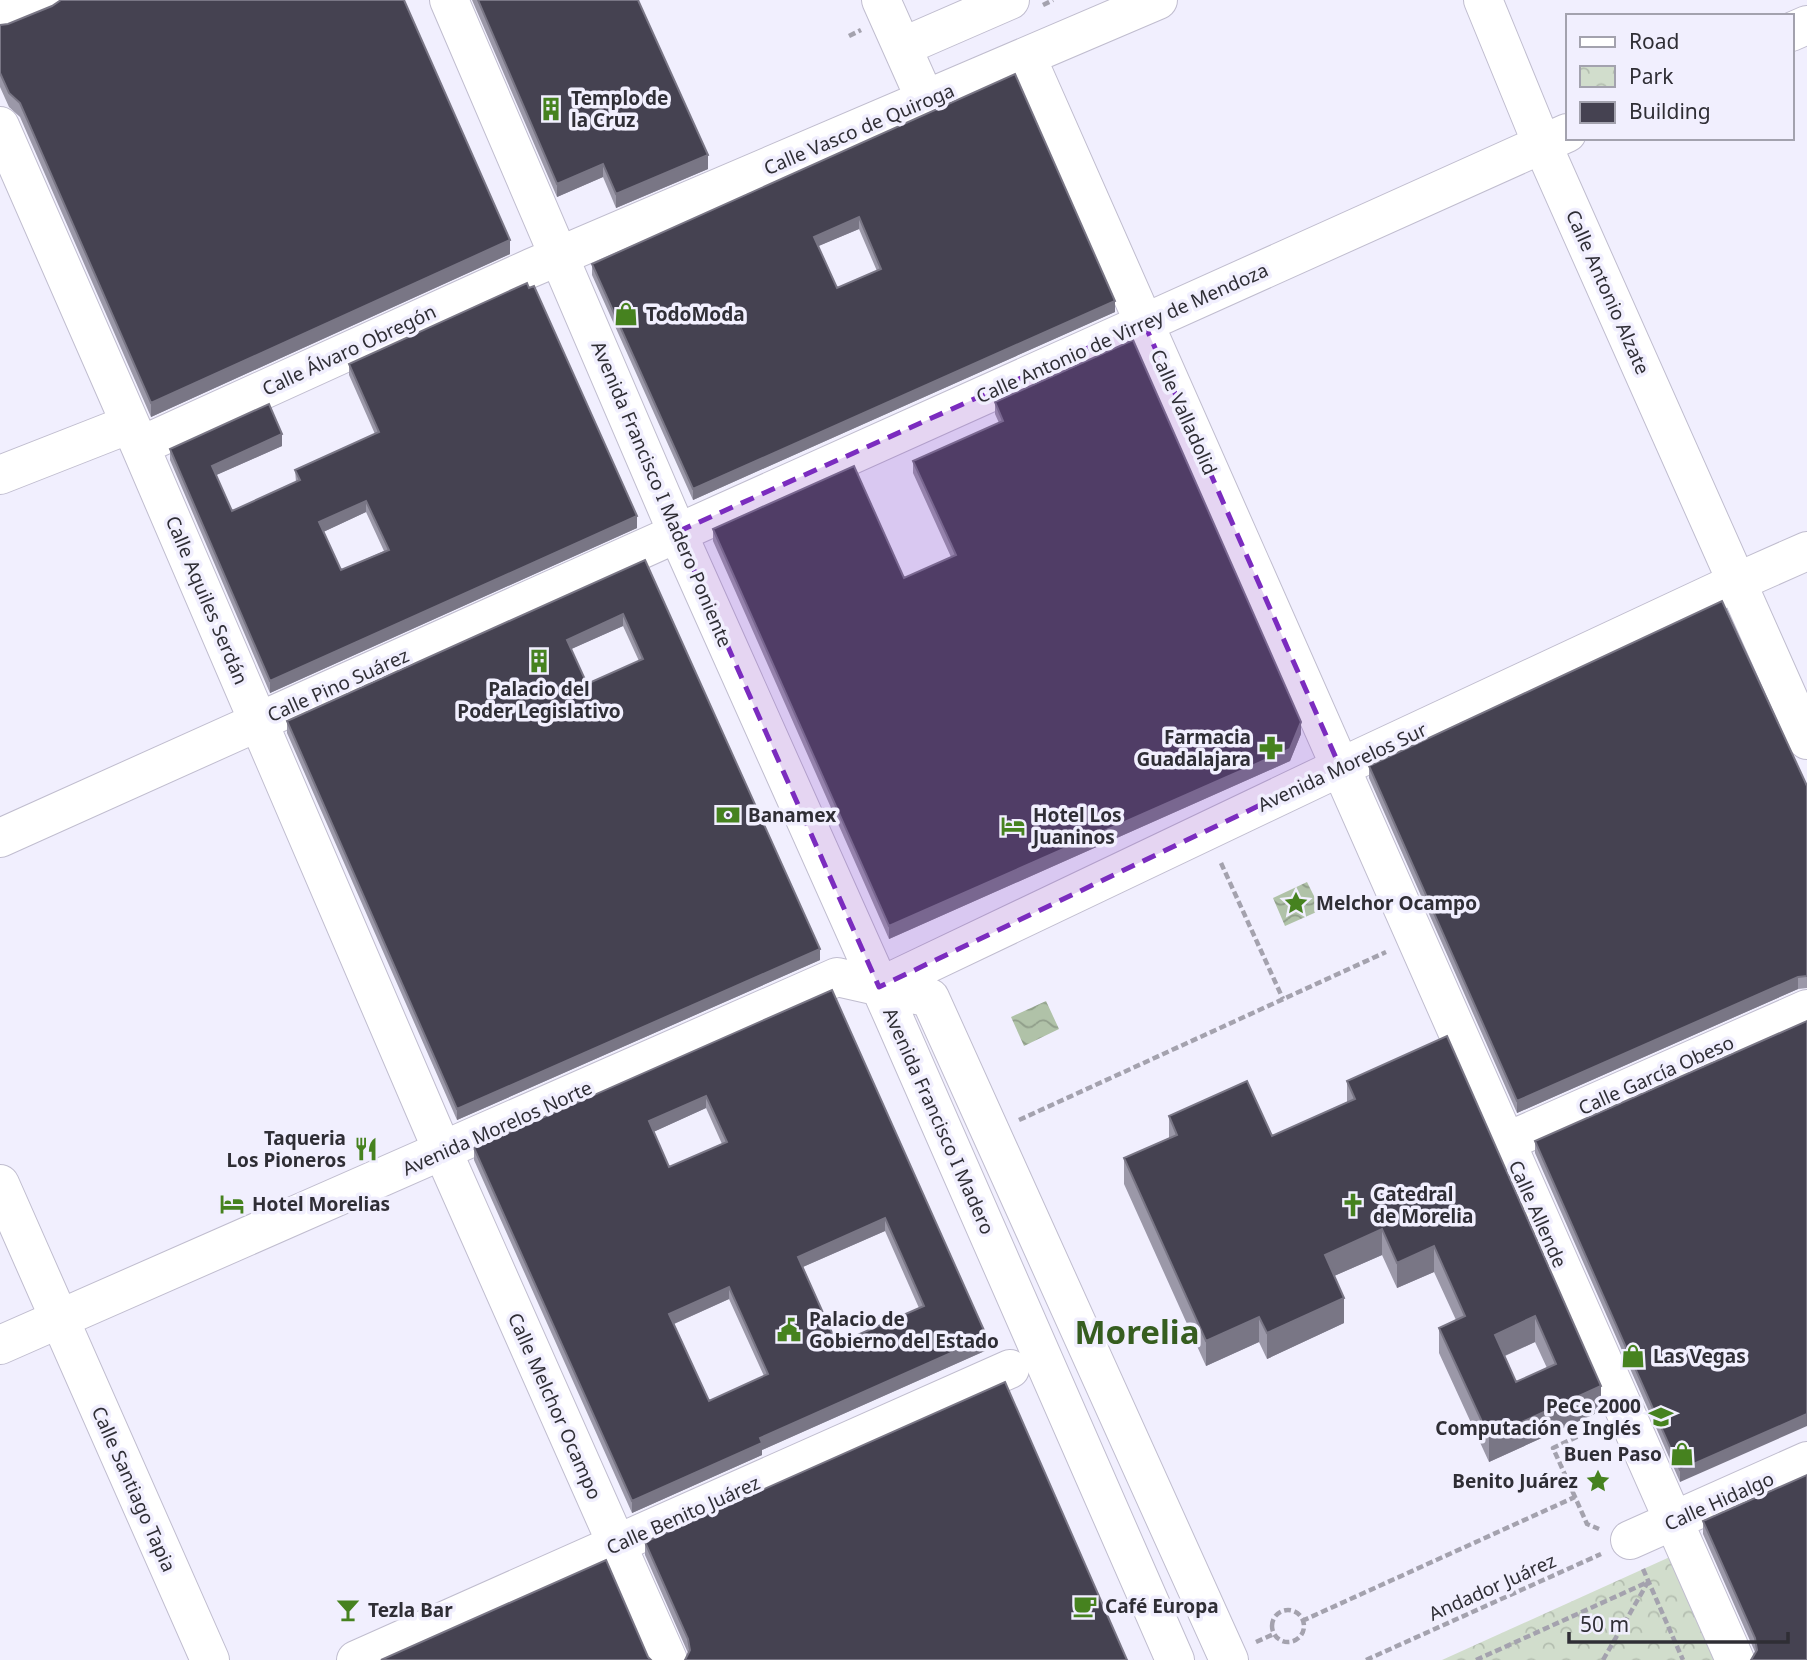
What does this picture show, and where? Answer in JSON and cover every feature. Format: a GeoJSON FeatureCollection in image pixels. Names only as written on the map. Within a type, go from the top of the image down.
{"type":"FeatureCollection","features":[{"type":"Feature","properties":{"kind":"street"},"geometry":{"type":"LineString","coordinates":[[0,18],[44,0]]}},
{"type":"Feature","properties":{"kind":"street","name":"Avenida Francisco I Madero Poniente"},"geometry":{"type":"LineString","coordinates":[[449,0],[677,532],[880,986]]}},
{"type":"Feature","properties":{"kind":"street"},"geometry":{"type":"LineString","coordinates":[[881,0],[926,101]]}},
{"type":"Feature","properties":{"kind":"street"},"geometry":{"type":"LineString","coordinates":[[902,47],[1010,0]]}},
{"type":"Feature","properties":{"kind":"street","name":"Calle Vasco de Quiroga"},"geometry":{"type":"LineString","coordinates":[[559,256],[1158,0]]}},
{"type":"Feature","properties":{"kind":"street","name":"Calle Antonio Alzate"},"geometry":{"type":"LineString","coordinates":[[1483,0],[1555,138],[1737,582],[1807,740]]}},
{"type":"Feature","properties":{"kind":"street","name":"Calle Valladolid"},"geometry":{"type":"LineString","coordinates":[[1027,58],[1340,767]]}},
{"type":"Feature","properties":{"kind":"street","name":"Calle Aquiles Serdán"},"geometry":{"type":"LineString","coordinates":[[0,126],[443,1152]]}},
{"type":"Feature","properties":{"kind":"street","name":"Calle Antonio de Virrey de Mendoza"},"geometry":{"type":"LineString","coordinates":[[677,532],[1555,138]]}},
{"type":"Feature","properties":{"kind":"street","name":"Calle Álvaro Obregón"},"geometry":{"type":"LineString","coordinates":[[0,475],[135,435],[559,256]]}},
{"type":"Feature","properties":{"kind":"street","name":"Calle Pino Suárez"},"geometry":{"type":"LineString","coordinates":[[0,838],[677,532]]}},
{"type":"Feature","properties":{"kind":"street","name":"Avenida Morelos Sur"},"geometry":{"type":"LineString","coordinates":[[880,986],[1340,767],[1807,551]]}},
{"type":"Feature","properties":{"kind":"street","name":"Calle Allende"},"geometry":{"type":"LineString","coordinates":[[1340,767],[1735,1660]]}},
{"type":"Feature","properties":{"kind":"street","name":"Avenida Morelos Norte"},"geometry":{"type":"LineString","coordinates":[[0,1345],[837,977],[880,986]]}},
{"type":"Feature","properties":{"kind":"street","name":"Avenida Francisco I Madero"},"geometry":{"type":"LineString","coordinates":[[880,986],[930,999],[1241,1652]]}},
{"type":"Feature","properties":{"kind":"street","name":"Avenida Francisco I Madero"},"geometry":{"type":"LineString","coordinates":[[880,986],[1175,1660]]}},
{"type":"Feature","properties":{"kind":"street","name":"Calle García Obeso"},"geometry":{"type":"LineString","coordinates":[[1506,1142],[1807,1009]]}},
{"type":"Feature","properties":{"kind":"street","name":"Calle Melchor Ocampo"},"geometry":{"type":"LineString","coordinates":[[443,1152],[668,1660]]}},
{"type":"Feature","properties":{"kind":"street","name":"Calle Santiago Tapia"},"geometry":{"type":"LineString","coordinates":[[0,1184],[209,1660]]}},
{"type":"Feature","properties":{"kind":"street","name":"Calle Benito Juárez"},"geometry":{"type":"LineString","coordinates":[[355,1660],[1010,1369]]}},
{"type":"Feature","properties":{"kind":"street","name":"Calle Hidalgo"},"geometry":{"type":"LineString","coordinates":[[1630,1540],[1807,1461]]}},
{"type":"Feature","properties":{"kind":"path"},"geometry":{"type":"LineString","coordinates":[[1221,863],[1283,999]]}},
{"type":"Feature","properties":{"kind":"path"},"geometry":{"type":"LineString","coordinates":[[1019,1120],[1416,939]]}},
{"type":"Feature","properties":{"kind":"path"},"geometry":{"type":"LineString","coordinates":[[1626,1414],[1553,1448],[1587,1524],[1630,1540],[1683,1660]]}},
{"type":"Feature","properties":{"kind":"path"},"geometry":{"type":"LineString","coordinates":[[1302,1620],[1575,1497]]}},
{"type":"Feature","properties":{"kind":"path","name":"Andador Juárez"},"geometry":{"type":"LineString","coordinates":[[1366,1660],[1630,1540]]}},
{"type":"Feature","properties":{"kind":"path"},"geometry":{"type":"LineString","coordinates":[[1476,1660],[1648,1582]]}},
{"type":"Feature","properties":{"kind":"path"},"geometry":{"type":"LineString","coordinates":[[1603,1660],[1648,1582]]}},
{"type":"Feature","properties":{"kind":"path"},"geometry":{"type":"LineString","coordinates":[[1289,1610],[1299,1615],[1303,1629],[1294,1640],[1285,1642],[1274,1634],[1273,1622],[1279,1613],[1289,1610]]}},
{"type":"Feature","properties":{"kind":"path"},"geometry":{"type":"LineString","coordinates":[[1241,1652],[1274,1634]]}},
{"type":"Feature","properties":{"kind":"highlighted area"},"geometry":{"type":"Polygon","coordinates":[[[1144,323],[1340,767],[879,987],[677,532],[1144,323]]]}},
{"type":"Feature","properties":{"kind":"green space"},"geometry":{"type":"Polygon","coordinates":[[[1672,1556],[1719,1660],[1442,1660],[1672,1556]]]}},
{"type":"Feature","properties":{"kind":"water"},"geometry":{"type":"Polygon","coordinates":[[[1307,882],[1321,910],[1285,926],[1273,898],[1307,882]]]}},
{"type":"Feature","properties":{"kind":"water"},"geometry":{"type":"Polygon","coordinates":[[[1046,1001],[1059,1029],[1024,1046],[1011,1017],[1046,1001]]]}},
{"type":"Feature","properties":{"kind":"building"},"geometry":{"type":"Polygon","coordinates":[[[61,0],[404,0],[510,240],[151,403],[20,103],[9,93],[0,73],[0,25],[52,6],[61,0]]]}},
{"type":"Feature","properties":{"kind":"building","name":"Templo de la Cruz"},"geometry":{"type":"Polygon","coordinates":[[[478,0],[638,0],[708,155],[616,194],[603,164],[557,184],[478,0]]]}},
{"type":"Feature","properties":{"kind":"building"},"geometry":{"type":"Polygon","coordinates":[[[1015,74],[1115,301],[693,489],[592,264],[1015,74]],[[859,217],[814,237],[837,288],[881,269],[859,217]]]}},
{"type":"Feature","properties":{"kind":"building"},"geometry":{"type":"Polygon","coordinates":[[[527,283],[529,288],[534,286],[637,516],[270,681],[170,449],[269,404],[282,434],[212,466],[232,511],[300,480],[295,470],[379,432],[349,364],[527,283]],[[366,501],[319,522],[341,570],[389,550],[366,501]]]}},
{"type":"Feature","properties":{"kind":"building"},"geometry":{"type":"Polygon","coordinates":[[[1133,340],[1301,722],[1290,749],[889,926],[713,529],[854,466],[904,578],[956,555],[913,461],[1003,421],[995,402],[1133,340]]]}},
{"type":"Feature","properties":{"kind":"building"},"geometry":{"type":"Polygon","coordinates":[[[645,560],[820,949],[457,1109],[287,721],[645,560]],[[623,614],[567,640],[587,684],[643,659],[623,614]]]}},
{"type":"Feature","properties":{"kind":"building"},"geometry":{"type":"Polygon","coordinates":[[[1722,601],[1807,786],[1807,976],[1798,977],[1517,1101],[1369,766],[1722,601]]]}},
{"type":"Feature","properties":{"kind":"building"},"geometry":{"type":"Polygon","coordinates":[[[832,990],[987,1337],[760,1438],[762,1443],[632,1501],[474,1148],[832,990]],[[706,1096],[649,1121],[669,1167],[727,1142],[706,1096]],[[885,1218],[798,1257],[837,1344],[924,1306],[885,1218]],[[729,1287],[669,1314],[709,1401],[768,1374],[729,1287]]]}},
{"type":"Feature","properties":{"kind":"building"},"geometry":{"type":"Polygon","coordinates":[[[1807,1021],[1807,1414],[1680,1470],[1535,1141],[1807,1021]]]}},
{"type":"Feature","properties":{"kind":"building","name":"Catedral de Morelia"},"geometry":{"type":"Polygon","coordinates":[[[1447,1036],[1601,1386],[1489,1437],[1439,1328],[1465,1316],[1434,1246],[1397,1263],[1382,1229],[1325,1255],[1344,1298],[1267,1333],[1259,1317],[1206,1341],[1124,1158],[1177,1135],[1169,1116],[1247,1081],[1272,1136],[1355,1099],[1347,1081],[1447,1036]],[[1535,1316],[1495,1335],[1516,1382],[1556,1364],[1535,1316]]]}},
{"type":"Feature","properties":{"kind":"building"},"geometry":{"type":"Polygon","coordinates":[[[1005,1382],[1127,1660],[685,1660],[690,1650],[688,1639],[645,1542],[1005,1382]]]}},
{"type":"Feature","properties":{"kind":"building"},"geometry":{"type":"Polygon","coordinates":[[[1807,1475],[1807,1660],[1751,1660],[1757,1650],[1755,1638],[1703,1521],[1807,1475]]]}},
{"type":"Feature","properties":{"kind":"building"},"geometry":{"type":"Polygon","coordinates":[[[606,1560],[651,1660],[381,1660],[606,1560]]]}},
{"type":"Feature","properties":{"kind":"place","name":"Templo de la Cruz"},"geometry":{"type":"Point","coordinates":[551,109]}},
{"type":"Feature","properties":{"kind":"place","name":"TodoModa"},"geometry":{"type":"Point","coordinates":[626,314]}},
{"type":"Feature","properties":{"kind":"place","name":"Palacio del Poder Legislativo"},"geometry":{"type":"Point","coordinates":[539,661]}},
{"type":"Feature","properties":{"kind":"place","name":"Farmacia Guadalajara"},"geometry":{"type":"Point","coordinates":[1271,748]}},
{"type":"Feature","properties":{"kind":"place","name":"Banamex"},"geometry":{"type":"Point","coordinates":[728,815]}},
{"type":"Feature","properties":{"kind":"place","name":"Hotel Los Juaninos"},"geometry":{"type":"Point","coordinates":[1013,826]}},
{"type":"Feature","properties":{"kind":"place","name":"Melchor Ocampo"},"geometry":{"type":"Point","coordinates":[1296,903]}},
{"type":"Feature","properties":{"kind":"place","name":"Taqueria Los Pioneros"},"geometry":{"type":"Point","coordinates":[366,1149]}},
{"type":"Feature","properties":{"kind":"place","name":"Hotel Morelias"},"geometry":{"type":"Point","coordinates":[232,1204]}},
{"type":"Feature","properties":{"kind":"place","name":"Catedral de Morelia"},"geometry":{"type":"Point","coordinates":[1353,1205]}},
{"type":"Feature","properties":{"kind":"place","name":"Palacio de Gobierno del Estado"},"geometry":{"type":"Point","coordinates":[789,1330]}},
{"type":"Feature","properties":{"kind":"place","name":"Las Vegas"},"geometry":{"type":"Point","coordinates":[1633,1356]}},
{"type":"Feature","properties":{"kind":"place","name":"PeCe 2000 Computación e Inglés"},"geometry":{"type":"Point","coordinates":[1661,1417]}},
{"type":"Feature","properties":{"kind":"place","name":"Buen Paso"},"geometry":{"type":"Point","coordinates":[1682,1454]}},
{"type":"Feature","properties":{"kind":"place","name":"Benito Juárez"},"geometry":{"type":"Point","coordinates":[1598,1481]}},
{"type":"Feature","properties":{"kind":"place","name":"Café Europa"},"geometry":{"type":"Point","coordinates":[1085,1606]}},
{"type":"Feature","properties":{"kind":"place","name":"Tezla Bar"},"geometry":{"type":"Point","coordinates":[348,1610]}},
{"type":"Feature","properties":{"kind":"district","name":"Morelia"},"geometry":{"type":"Point","coordinates":[1137,1331]}}]}
